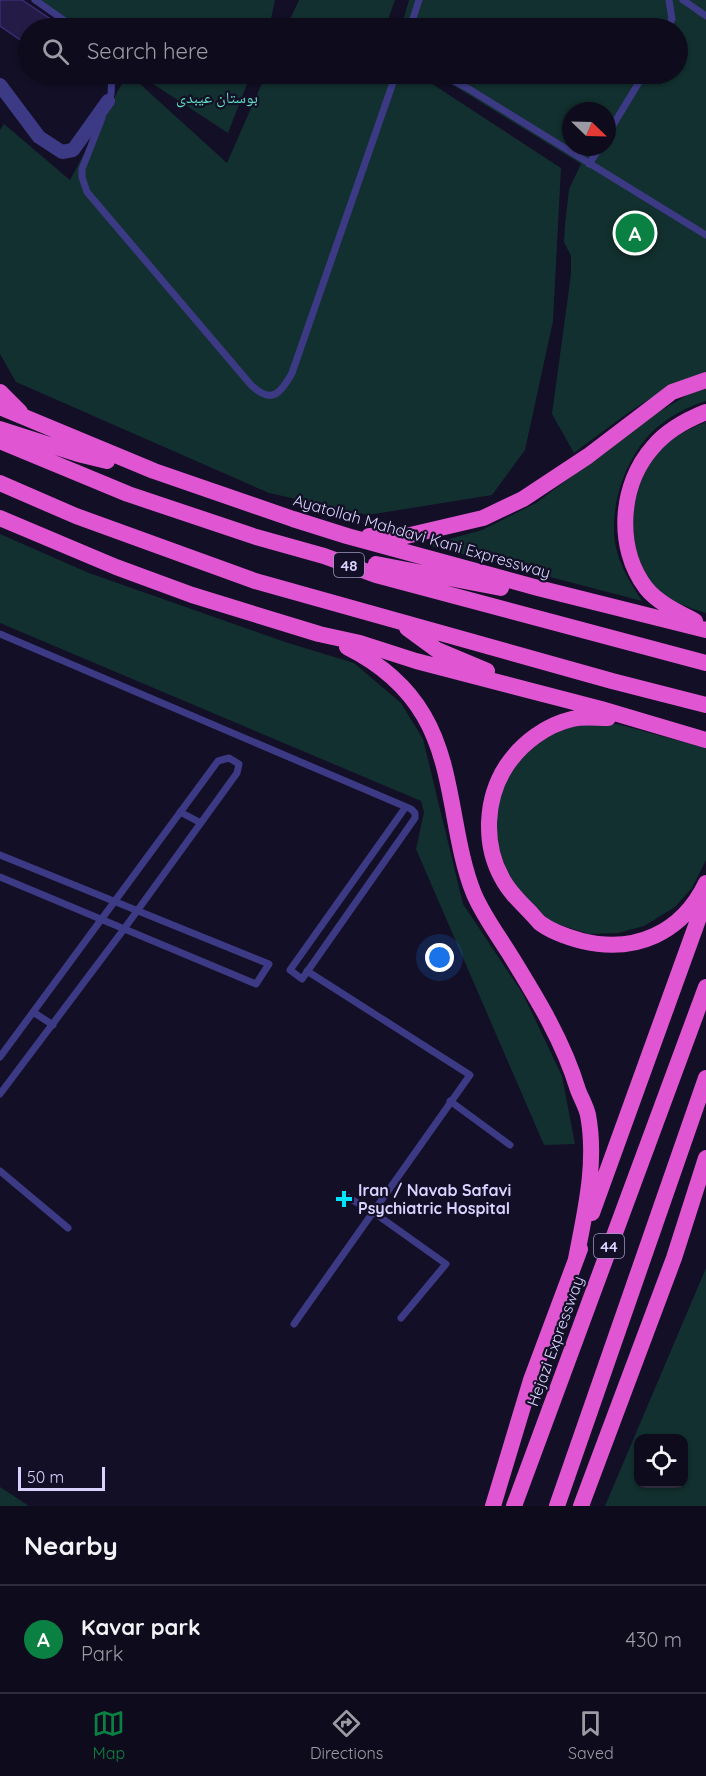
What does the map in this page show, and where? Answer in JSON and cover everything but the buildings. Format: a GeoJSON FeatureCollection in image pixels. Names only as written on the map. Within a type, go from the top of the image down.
{"type":"FeatureCollection","features":[{"type":"Feature","properties":{"kind":"highway"},"geometry":{"type":"LineString","coordinates":[[347,536],[406,536],[483,518],[522,499],[588,456],[672,393],[706,380]]}},
{"type":"Feature","properties":{"kind":"highway"},"geometry":{"type":"LineString","coordinates":[[0,392],[29,421]]}},
{"type":"Feature","properties":{"kind":"highway","name":"Ayatollah Mahdavi Kani Expressway"},"geometry":{"type":"LineString","coordinates":[[0,407],[154,471],[347,536],[538,588],[706,629]]}},
{"type":"Feature","properties":{"kind":"highway"},"geometry":{"type":"LineString","coordinates":[[706,412],[688,419],[671,430],[649,451],[636,473],[625,513],[626,535],[631,556],[637,573],[647,589],[661,602],[706,629]]}},
{"type":"Feature","properties":{"kind":"highway"},"geometry":{"type":"LineString","coordinates":[[0,429],[78,454],[154,471]]}},
{"type":"Feature","properties":{"kind":"highway","name":"48"},"geometry":{"type":"LineString","coordinates":[[0,441],[128,494],[256,537],[324,556],[376,575],[706,663]]}},
{"type":"Feature","properties":{"kind":"highway"},"geometry":{"type":"LineString","coordinates":[[0,483],[76,516],[189,559],[255,581],[706,705]]}},
{"type":"Feature","properties":{"kind":"highway"},"geometry":{"type":"LineString","coordinates":[[0,518],[49,540],[192,595],[320,634],[706,740]]}},
{"type":"Feature","properties":{"kind":"highway"},"geometry":{"type":"LineString","coordinates":[[324,556],[498,588],[538,588]]}},
{"type":"Feature","properties":{"kind":"highway"},"geometry":{"type":"LineString","coordinates":[[399,622],[437,651],[536,692]]}},
{"type":"Feature","properties":{"kind":"highway"},"geometry":{"type":"LineString","coordinates":[[320,634],[364,656],[388,674],[408,692],[434,733],[441,754],[458,838],[474,895],[556,1033],[571,1066],[588,1114],[591,1143],[590,1177],[576,1259]]}},
{"type":"Feature","properties":{"kind":"highway"},"geometry":{"type":"LineString","coordinates":[[627,718],[582,718],[562,722],[537,735],[517,752],[500,779],[490,809],[490,847],[502,878],[540,923],[565,936],[610,946],[647,940],[662,932],[681,919],[700,896],[706,884]]}},
{"type":"Feature","properties":{"kind":"highway"},"geometry":{"type":"LineString","coordinates":[[493,1506],[531,1380],[706,898]]}},
{"type":"Feature","properties":{"kind":"highway","name":"Hejazi Expressway"},"geometry":{"type":"LineString","coordinates":[[514,1506],[706,987]]}},
{"type":"Feature","properties":{"kind":"highway","name":"44"},"geometry":{"type":"LineString","coordinates":[[557,1506],[706,1078]]}},
{"type":"Feature","properties":{"kind":"highway"},"geometry":{"type":"LineString","coordinates":[[581,1506],[674,1258],[706,1158]]}},
{"type":"Feature","properties":{"kind":"highway"},"geometry":{"type":"LineString","coordinates":[[674,1258],[700,1207],[706,1186]]}},
{"type":"Feature","properties":{"kind":"street"},"geometry":{"type":"LineString","coordinates":[[0,85],[39,137],[62,153],[74,150],[108,101]]}},
{"type":"Feature","properties":{"kind":"lane"},"geometry":{"type":"LineString","coordinates":[[35,0],[61,18]]}},
{"type":"Feature","properties":{"kind":"lane"},"geometry":{"type":"LineString","coordinates":[[413,18],[419,0]]}},
{"type":"Feature","properties":{"kind":"lane"},"geometry":{"type":"LineString","coordinates":[[669,0],[672,18]]}},
{"type":"Feature","properties":{"kind":"lane"},"geometry":{"type":"LineString","coordinates":[[683,0],[706,16]]}},
{"type":"Feature","properties":{"kind":"lane"},"geometry":{"type":"LineString","coordinates":[[112,84],[111,94],[82,169],[87,192],[251,385],[266,396],[272,396],[283,389],[292,373],[393,84]]}},
{"type":"Feature","properties":{"kind":"lane"},"geometry":{"type":"LineString","coordinates":[[459,84],[706,235]]}},
{"type":"Feature","properties":{"kind":"lane"},"geometry":{"type":"LineString","coordinates":[[616,120],[638,84]]}},
{"type":"Feature","properties":{"kind":"lane"},"geometry":{"type":"LineString","coordinates":[[590,164],[595,156]]}},
{"type":"Feature","properties":{"kind":"lane"},"geometry":{"type":"LineString","coordinates":[[0,634],[411,809],[415,813],[415,818],[302,979],[290,970],[405,808]]}},
{"type":"Feature","properties":{"kind":"lane"},"geometry":{"type":"LineString","coordinates":[[0,1057],[218,761],[229,758],[239,764],[237,773],[138,910],[0,1094]]}},
{"type":"Feature","properties":{"kind":"lane"},"geometry":{"type":"LineString","coordinates":[[180,812],[201,823]]}},
{"type":"Feature","properties":{"kind":"lane"},"geometry":{"type":"LineString","coordinates":[[373,853],[386,860]]}},
{"type":"Feature","properties":{"kind":"lane"},"geometry":{"type":"LineString","coordinates":[[0,855],[269,964],[256,984],[0,877]]}},
{"type":"Feature","properties":{"kind":"lane"},"geometry":{"type":"LineString","coordinates":[[294,1324],[470,1075],[308,971]]}},
{"type":"Feature","properties":{"kind":"lane"},"geometry":{"type":"LineString","coordinates":[[33,1012],[53,1024]]}},
{"type":"Feature","properties":{"kind":"lane"},"geometry":{"type":"LineString","coordinates":[[450,1101],[510,1145]]}},
{"type":"Feature","properties":{"kind":"lane"},"geometry":{"type":"LineString","coordinates":[[0,1171],[68,1228]]}},
{"type":"Feature","properties":{"kind":"lane"},"geometry":{"type":"LineString","coordinates":[[344,1194],[446,1264],[401,1318]]}},
{"type":"Feature","properties":{"kind":"green space"},"geometry":{"type":"Polygon","coordinates":[[[37,0],[275,0],[271,18],[62,18],[37,0]]]}},
{"type":"Feature","properties":{"kind":"green space"},"geometry":{"type":"Polygon","coordinates":[[[299,0],[395,0],[389,18],[291,18],[299,0]]]}},
{"type":"Feature","properties":{"kind":"green space"},"geometry":{"type":"Polygon","coordinates":[[[409,0],[706,0],[706,372],[653,397],[574,453],[552,414],[571,274],[571,256],[564,242],[569,189],[581,164],[568,156],[616,156],[616,102],[562,102],[562,152],[451,84],[688,84],[688,18],[404,18],[409,0]]]}},
{"type":"Feature","properties":{"kind":"green space"},"geometry":{"type":"Polygon","coordinates":[[[122,84],[140,84],[227,163],[262,84],[432,84],[561,168],[553,321],[525,450],[492,495],[368,515],[269,493],[16,382],[0,354],[0,130],[4,124],[70,180],[122,84]]]}},
{"type":"Feature","properties":{"kind":"green space","name":"بوستان عیبدی"},"geometry":{"type":"Polygon","coordinates":[[[153,84],[247,84],[228,133],[153,84]]]}},
{"type":"Feature","properties":{"kind":"green space"},"geometry":{"type":"Polygon","coordinates":[[[706,387],[706,401],[676,414],[651,433],[641,444],[620,487],[614,518],[616,548],[630,582],[642,601],[427,545],[482,530],[536,503],[655,414],[706,387]]]}},
{"type":"Feature","properties":{"kind":"green space"},"geometry":{"type":"Polygon","coordinates":[[[706,422],[706,613],[669,599],[651,583],[637,556],[633,525],[637,494],[648,465],[658,451],[673,439],[706,422]]]}},
{"type":"Feature","properties":{"kind":"green space"},"geometry":{"type":"Polygon","coordinates":[[[0,534],[89,573],[285,642],[354,663],[401,703],[423,739],[463,904],[523,994],[562,1076],[575,1144],[544,1145],[416,849],[424,812],[421,801],[0,623],[0,534]]]}},
{"type":"Feature","properties":{"kind":"green space"},"geometry":{"type":"Polygon","coordinates":[[[590,721],[617,724],[706,748],[706,860],[692,888],[675,907],[644,926],[618,933],[589,934],[550,921],[511,885],[492,826],[506,774],[544,734],[590,721]]]}},
{"type":"Feature","properties":{"kind":"green space"},"geometry":{"type":"Polygon","coordinates":[[[706,1268],[706,1506],[605,1506],[634,1438],[634,1488],[688,1488],[688,1434],[636,1434],[706,1268]]]}},
{"type":"Feature","properties":{"kind":"green space"},"geometry":{"type":"Polygon","coordinates":[[[0,1487],[29,1506],[0,1506],[0,1487]]]}},
{"type":"Feature","properties":{"kind":"place","name":"Kavar park"},"geometry":{"type":"Point","coordinates":[635,233]}},
{"type":"Feature","properties":{"kind":"place","name":"Iran / Navab Safavi Psychiatric Hospital"},"geometry":{"type":"Point","coordinates":[344,1199]}}]}
